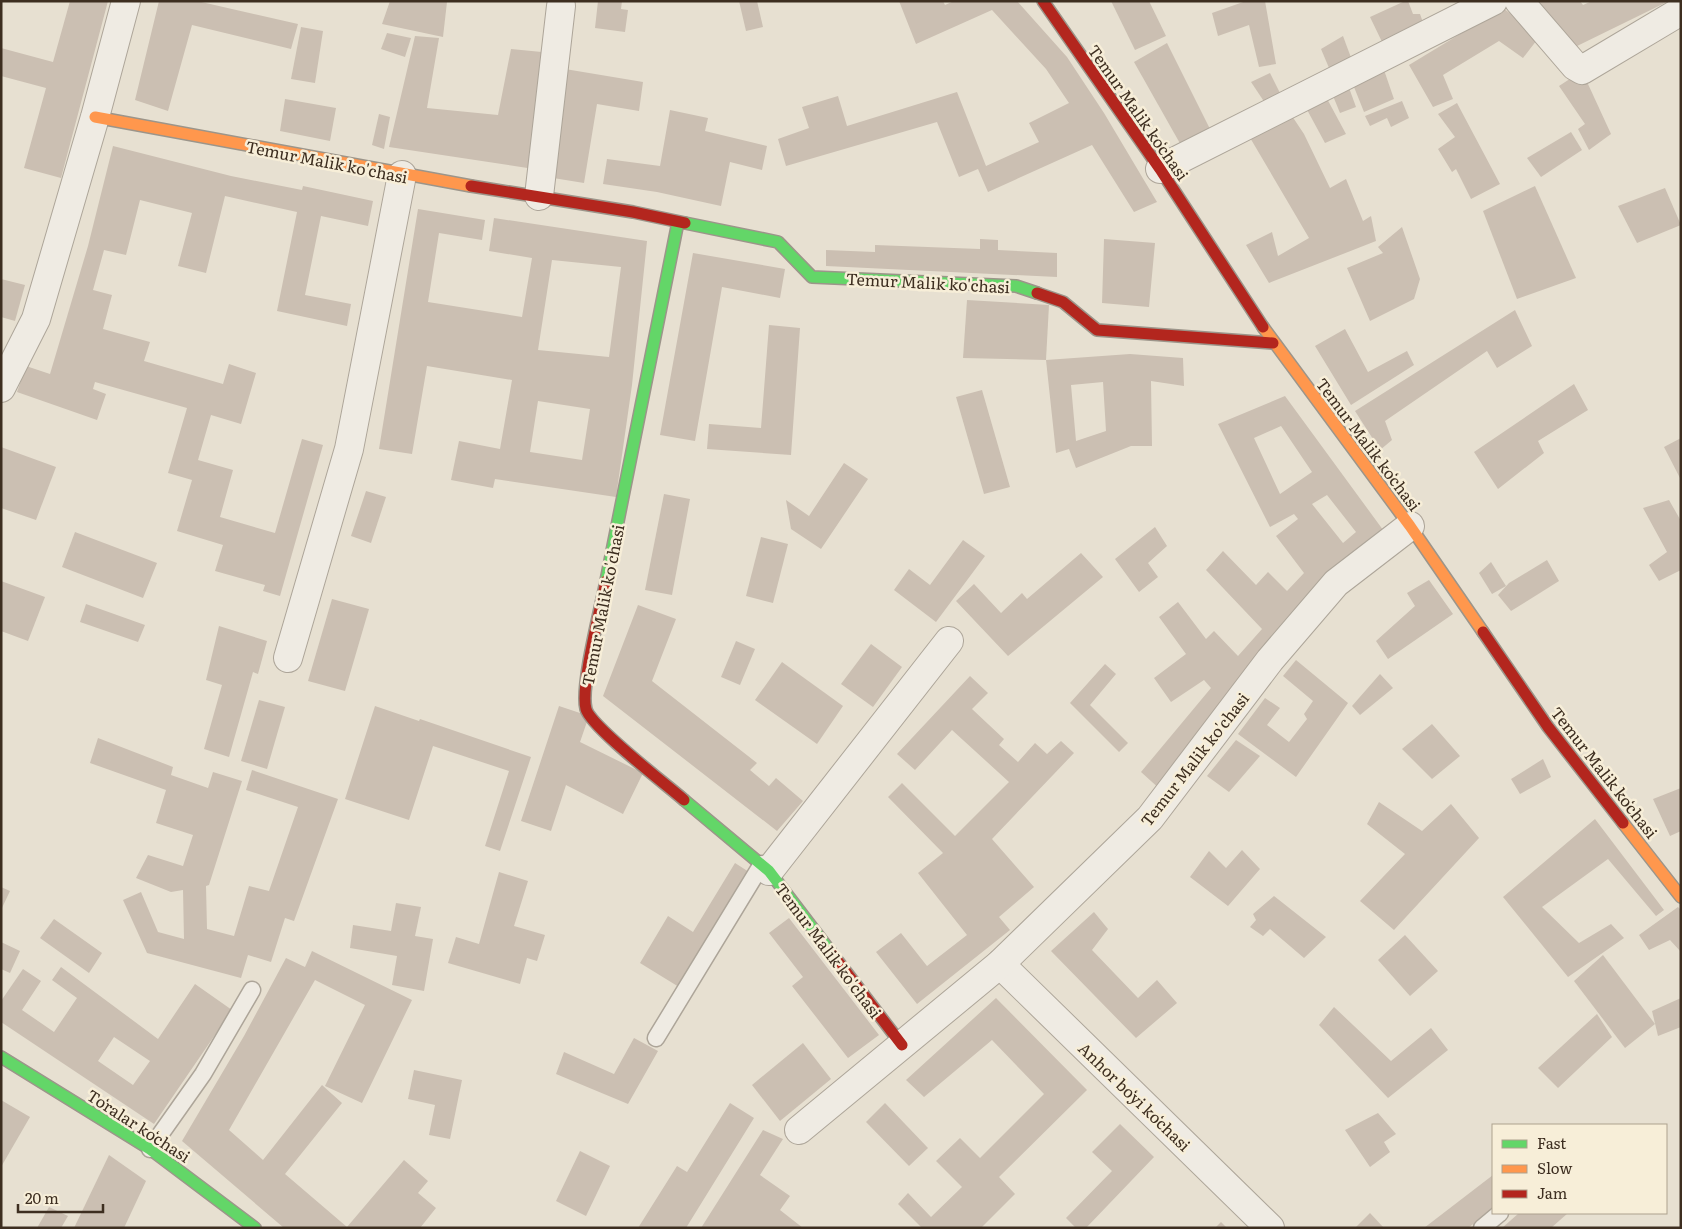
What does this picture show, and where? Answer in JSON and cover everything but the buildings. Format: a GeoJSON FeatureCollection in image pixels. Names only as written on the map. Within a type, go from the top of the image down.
{"type":"FeatureCollection","features":[{"type":"Feature","properties":{"kind":"street"},"geometry":{"type":"LineString","coordinates":[[1,388],[36,319],[95,117],[126,1]]}},
{"type":"Feature","properties":{"kind":"street","name":"Temur Malik koʻchasi"},"geometry":{"type":"LineString","coordinates":[[1043,1],[1160,169],[1272,343],[1410,526],[1548,727],[1681,897]]}},
{"type":"Feature","properties":{"kind":"street"},"geometry":{"type":"LineString","coordinates":[[1160,169],[1493,1]]}},
{"type":"Feature","properties":{"kind":"street"},"geometry":{"type":"LineString","coordinates":[[1519,1],[1575,66],[1582,70],[1679,17]]}},
{"type":"Feature","properties":{"kind":"street"},"geometry":{"type":"LineString","coordinates":[[539,196],[561,6]]}},
{"type":"Feature","properties":{"kind":"street","name":"Temur Malik ko'chasi"},"geometry":{"type":"LineString","coordinates":[[95,117],[402,175],[539,196],[778,242],[812,277],[1016,286],[1063,302],[1097,330],[1272,343]]}},
{"type":"Feature","properties":{"kind":"street"},"geometry":{"type":"LineString","coordinates":[[288,658],[349,449],[402,175]]}},
{"type":"Feature","properties":{"kind":"street","name":"Temur Malik ko'chasi"},"geometry":{"type":"LineString","coordinates":[[678,222],[586,682],[586,710],[605,733],[766,868],[902,1045]]}},
{"type":"Feature","properties":{"kind":"street","name":"Temur Malik ko'chasi"},"geometry":{"type":"LineString","coordinates":[[799,1130],[1000,964],[1150,818],[1270,660],[1336,583],[1410,526]]}},
{"type":"Feature","properties":{"kind":"street"},"geometry":{"type":"LineString","coordinates":[[766,868],[948,641]]}},
{"type":"Feature","properties":{"kind":"street","name":"Anhor boʻyi koʻchasi"},"geometry":{"type":"LineString","coordinates":[[1000,964],[1270,1228]]}},
{"type":"Feature","properties":{"kind":"street","name":"Toʻralar koʻchasi"},"geometry":{"type":"LineString","coordinates":[[1,1057],[150,1149],[247,1224]]}},
{"type":"Feature","properties":{"kind":"lane"},"geometry":{"type":"LineString","coordinates":[[656,1038],[766,868]]}},
{"type":"Feature","properties":{"kind":"lane"},"geometry":{"type":"LineString","coordinates":[[150,1149],[203,1074],[252,990]]}},
{"type":"Feature","properties":{"kind":"lane"},"geometry":{"type":"LineString","coordinates":[[1482,1228],[1499,1214]]}},
{"type":"Feature","properties":{"kind":"traffic: fast"},"geometry":{"type":"LineString","coordinates":[[606,581],[678,222]]}},
{"type":"Feature","properties":{"kind":"traffic: fast"},"geometry":{"type":"LineString","coordinates":[[685,223],[778,242],[812,277],[1016,286],[1037,293]]}},
{"type":"Feature","properties":{"kind":"traffic: fast"},"geometry":{"type":"LineString","coordinates":[[684,800],[769,871],[830,951]]}},
{"type":"Feature","properties":{"kind":"traffic: fast"},"geometry":{"type":"LineString","coordinates":[[1,1057],[150,1149],[255,1228]]}},
{"type":"Feature","properties":{"kind":"traffic: slow"},"geometry":{"type":"LineString","coordinates":[[95,117],[471,186]]}},
{"type":"Feature","properties":{"kind":"traffic: slow"},"geometry":{"type":"LineString","coordinates":[[1263,327],[1410,526],[1483,632]]}},
{"type":"Feature","properties":{"kind":"traffic: slow"},"geometry":{"type":"LineString","coordinates":[[1623,823],[1681,897]]}},
{"type":"Feature","properties":{"kind":"traffic: jam"},"geometry":{"type":"LineString","coordinates":[[1043,1],[1160,169],[1263,327]]}},
{"type":"Feature","properties":{"kind":"traffic: jam"},"geometry":{"type":"LineString","coordinates":[[471,186],[633,212],[685,223]]}},
{"type":"Feature","properties":{"kind":"traffic: jam"},"geometry":{"type":"LineString","coordinates":[[1037,293],[1063,302],[1097,330],[1273,343]]}},
{"type":"Feature","properties":{"kind":"traffic: jam"},"geometry":{"type":"LineString","coordinates":[[606,581],[588,666],[585,698],[586,709],[601,729],[630,756],[684,800]]}},
{"type":"Feature","properties":{"kind":"traffic: jam"},"geometry":{"type":"LineString","coordinates":[[1483,632],[1548,727],[1623,823]]}},
{"type":"Feature","properties":{"kind":"traffic: jam"},"geometry":{"type":"LineString","coordinates":[[830,951],[902,1045]]}}]}
